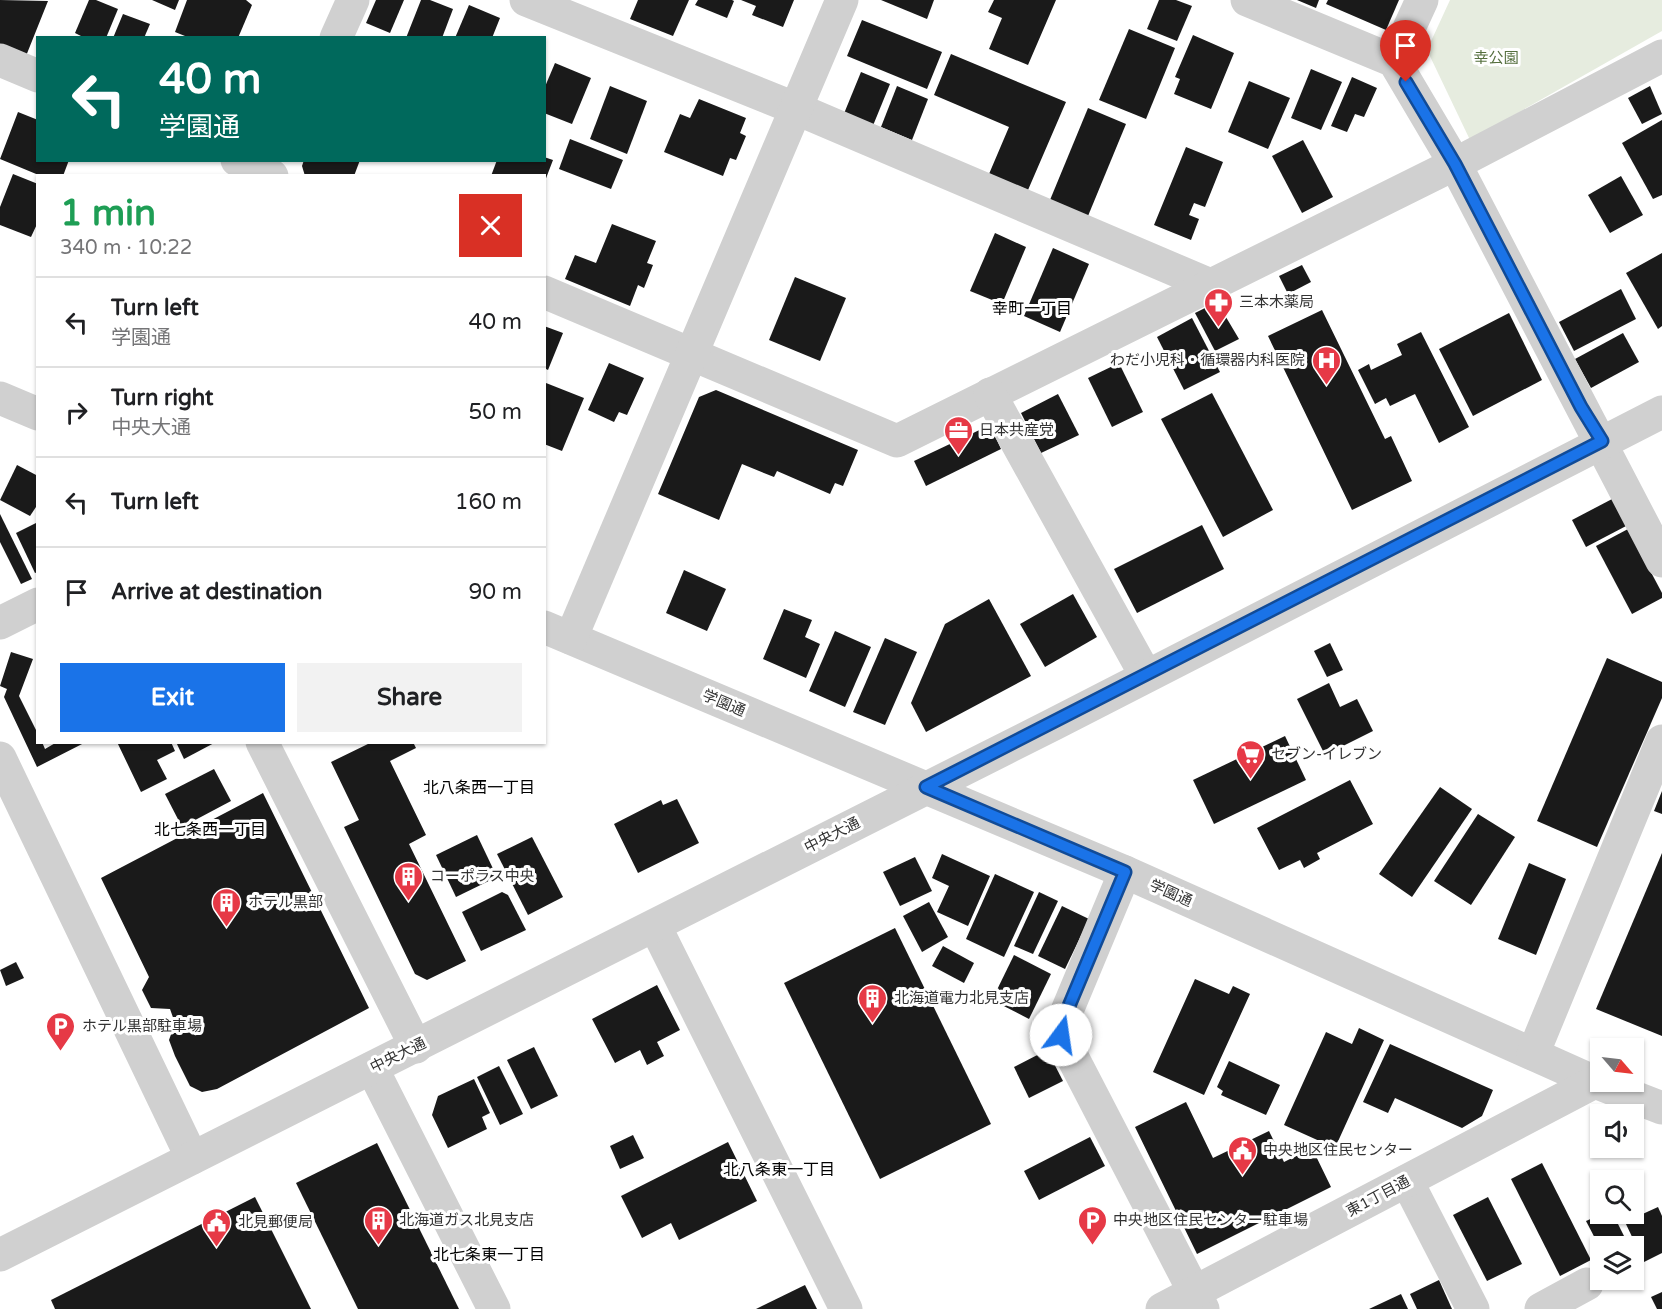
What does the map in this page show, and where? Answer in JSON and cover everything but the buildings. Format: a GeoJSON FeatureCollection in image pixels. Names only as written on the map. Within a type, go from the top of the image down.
{"type":"FeatureCollection","features":[{"type":"Feature","properties":{"kind":"street"},"geometry":{"type":"LineString","coordinates":[[337,36],[352,0]]}},
{"type":"Feature","properties":{"kind":"street"},"geometry":{"type":"LineString","coordinates":[[526,0],[593,12],[797,109],[1208,285]]}},
{"type":"Feature","properties":{"kind":"street"},"geometry":{"type":"LineString","coordinates":[[558,633],[691,355],[842,0]]}},
{"type":"Feature","properties":{"kind":"street"},"geometry":{"type":"LineString","coordinates":[[1247,0],[1394,61],[1455,164],[1581,407],[1602,441],[1662,561]]}},
{"type":"Feature","properties":{"kind":"street"},"geometry":{"type":"LineString","coordinates":[[1394,61],[1422,0]]}},
{"type":"Feature","properties":{"kind":"street"},"geometry":{"type":"LineString","coordinates":[[546,293],[897,441],[1455,164],[1662,56]]}},
{"type":"Feature","properties":{"kind":"street"},"geometry":{"type":"LineString","coordinates":[[0,60],[36,74]]}},
{"type":"Feature","properties":{"kind":"street"},"geometry":{"type":"LineString","coordinates":[[241,162],[268,174]]}},
{"type":"Feature","properties":{"kind":"street"},"geometry":{"type":"LineString","coordinates":[[990,394],[1146,676]]}},
{"type":"Feature","properties":{"kind":"street"},"geometry":{"type":"LineString","coordinates":[[0,398],[36,413]]}},
{"type":"Feature","properties":{"kind":"street","name":"中央大通"},"geometry":{"type":"LineString","coordinates":[[0,1256],[655,926],[1662,412]]}},
{"type":"Feature","properties":{"kind":"street"},"geometry":{"type":"LineString","coordinates":[[0,624],[36,605]]}},
{"type":"Feature","properties":{"kind":"street","name":"学園通"},"geometry":{"type":"LineString","coordinates":[[558,633],[1125,872],[1590,1080]]}},
{"type":"Feature","properties":{"kind":"street"},"geometry":{"type":"LineString","coordinates":[[1533,1054],[1662,741]]}},
{"type":"Feature","properties":{"kind":"street"},"geometry":{"type":"LineString","coordinates":[[263,744],[416,1047]]}},
{"type":"Feature","properties":{"kind":"street"},"geometry":{"type":"LineString","coordinates":[[0,758],[192,1158]]}},
{"type":"Feature","properties":{"kind":"street"},"geometry":{"type":"LineString","coordinates":[[1125,872],[1064,1018],[1061,1035],[1199,1300]]}},
{"type":"Feature","properties":{"kind":"street"},"geometry":{"type":"LineString","coordinates":[[655,926],[846,1309]]}},
{"type":"Feature","properties":{"kind":"street"},"geometry":{"type":"LineString","coordinates":[[372,1068],[494,1309]]}},
{"type":"Feature","properties":{"kind":"street","name":"東1丁目通"},"geometry":{"type":"LineString","coordinates":[[1161,1309],[1199,1300],[1407,1181],[1590,1085]]}},
{"type":"Feature","properties":{"kind":"street","name":"学園通"},"geometry":{"type":"LineString","coordinates":[[1621,1092],[1662,1108]]}},
{"type":"Feature","properties":{"kind":"street"},"geometry":{"type":"LineString","coordinates":[[1407,1181],[1473,1309]]}},
{"type":"Feature","properties":{"kind":"street"},"geometry":{"type":"LineString","coordinates":[[1541,1309],[1587,1284]]}},
{"type":"Feature","properties":{"kind":"green space","name":"幸公園"},"geometry":{"type":"Polygon","coordinates":[[[1450,0],[1662,0],[1662,31],[1470,140],[1427,50],[1450,0]]]}},
{"type":"Feature","properties":{"kind":"place","name":"三本木薬局"},"geometry":{"type":"Point","coordinates":[1218,328]}},
{"type":"Feature","properties":{"kind":"place","name":"わだ小児科・循環器内科医院"},"geometry":{"type":"Point","coordinates":[1326,386]}},
{"type":"Feature","properties":{"kind":"place","name":"日本共産党"},"geometry":{"type":"Point","coordinates":[958,456]}},
{"type":"Feature","properties":{"kind":"place","name":"セブン-イレブン"},"geometry":{"type":"Point","coordinates":[1250,780]}},
{"type":"Feature","properties":{"kind":"place","name":"コーポラス中央"},"geometry":{"type":"Point","coordinates":[409,902]}},
{"type":"Feature","properties":{"kind":"place","name":"ホテル黒部"},"geometry":{"type":"Point","coordinates":[227,928]}},
{"type":"Feature","properties":{"kind":"place","name":"北海道電力北見支店"},"geometry":{"type":"Point","coordinates":[873,1024]}},
{"type":"Feature","properties":{"kind":"place","name":"ホテル黒部駐車場"},"geometry":{"type":"Point","coordinates":[61,1052]}},
{"type":"Feature","properties":{"kind":"place","name":"中央地区住民センター"},"geometry":{"type":"Point","coordinates":[1242,1176]}},
{"type":"Feature","properties":{"kind":"place","name":"北海道ガス北見支店"},"geometry":{"type":"Point","coordinates":[378,1246]}},
{"type":"Feature","properties":{"kind":"place","name":"中央地区住民センター駐車場"},"geometry":{"type":"Point","coordinates":[1092,1246]}},
{"type":"Feature","properties":{"kind":"place","name":"北見郵便局"},"geometry":{"type":"Point","coordinates":[217,1248]}},
{"type":"Feature","properties":{"kind":"district","name":"幸町一丁目"},"geometry":{"type":"Point","coordinates":[1032,308]}},
{"type":"Feature","properties":{"kind":"district","name":"北八条西一丁目"},"geometry":{"type":"Point","coordinates":[479,787]}},
{"type":"Feature","properties":{"kind":"district","name":"北七条西一丁目"},"geometry":{"type":"Point","coordinates":[210,829]}},
{"type":"Feature","properties":{"kind":"district","name":"北八条東一丁目"},"geometry":{"type":"Point","coordinates":[779,1169]}},
{"type":"Feature","properties":{"kind":"district","name":"北七条東一丁目"},"geometry":{"type":"Point","coordinates":[489,1254]}},
{"type":"Feature","properties":{"kind":"route"},"geometry":{"type":"LineString","coordinates":[[1061,1035],[1064,1018],[1125,872],[926,787],[1602,441],[1581,407],[1455,164],[1406,82]]}}]}
